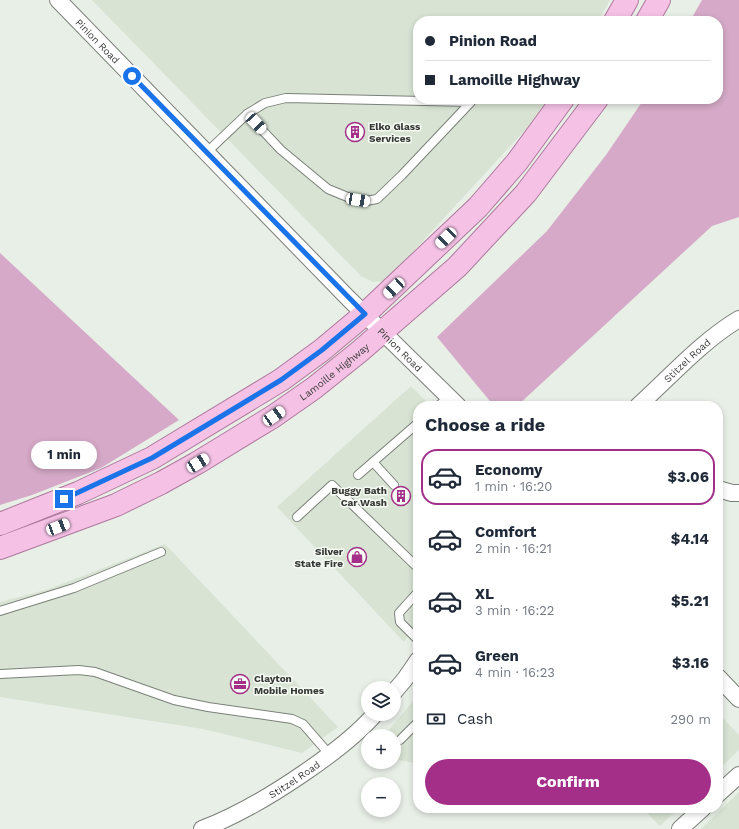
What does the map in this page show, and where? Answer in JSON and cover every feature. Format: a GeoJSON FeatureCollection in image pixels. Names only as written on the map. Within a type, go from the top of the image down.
{"type":"FeatureCollection","features":[{"type":"Feature","properties":{"kind":"main road"},"geometry":{"type":"LineString","coordinates":[[618,16],[627,0]]}},
{"type":"Feature","properties":{"kind":"main road"},"geometry":{"type":"LineString","coordinates":[[650,16],[659,0]]}},
{"type":"Feature","properties":{"kind":"main road"},"geometry":{"type":"LineString","coordinates":[[0,524],[78,493],[152,458],[281,380],[322,350],[414,270],[478,207],[518,162],[559,104]]}},
{"type":"Feature","properties":{"kind":"main road","name":"Lamoille Highway"},"geometry":{"type":"LineString","coordinates":[[0,548],[116,505],[198,463],[274,416],[308,392],[457,267],[526,193],[593,104]]}},
{"type":"Feature","properties":{"kind":"street","name":"Pinion Road"},"geometry":{"type":"LineString","coordinates":[[58,0],[382,331],[446,401]]}},
{"type":"Feature","properties":{"kind":"street","name":"Stitzel Road"},"geometry":{"type":"LineString","coordinates":[[643,401],[724,328],[739,319]]}},
{"type":"Feature","properties":{"kind":"street"},"geometry":{"type":"LineString","coordinates":[[723,490],[739,493]]}},
{"type":"Feature","properties":{"kind":"street"},"geometry":{"type":"LineString","coordinates":[[401,684],[413,667]]}},
{"type":"Feature","properties":{"kind":"street"},"geometry":{"type":"LineString","coordinates":[[723,682],[739,699]]}},
{"type":"Feature","properties":{"kind":"street","name":"Stitzel Road"},"geometry":{"type":"LineString","coordinates":[[202,829],[224,820],[257,803],[330,755],[369,721]]}},
{"type":"Feature","properties":{"kind":"street"},"geometry":{"type":"LineString","coordinates":[[723,789],[739,774]]}},
{"type":"Feature","properties":{"kind":"street"},"geometry":{"type":"LineString","coordinates":[[680,829],[698,813]]}},
{"type":"Feature","properties":{"kind":"lane"},"geometry":{"type":"LineString","coordinates":[[207,152],[247,114],[265,103],[286,98],[413,101]]}},
{"type":"Feature","properties":{"kind":"lane"},"geometry":{"type":"LineString","coordinates":[[247,114],[281,150],[328,189],[350,198],[366,201],[377,199],[402,175],[469,104]]}},
{"type":"Feature","properties":{"kind":"lane"},"geometry":{"type":"LineString","coordinates":[[358,475],[413,427]]}},
{"type":"Feature","properties":{"kind":"lane"},"geometry":{"type":"LineString","coordinates":[[374,462],[394,485]]}},
{"type":"Feature","properties":{"kind":"lane"},"geometry":{"type":"LineString","coordinates":[[297,517],[332,485],[413,563]]}},
{"type":"Feature","properties":{"kind":"lane"},"geometry":{"type":"LineString","coordinates":[[0,611],[74,588],[161,552]]}},
{"type":"Feature","properties":{"kind":"lane"},"geometry":{"type":"LineString","coordinates":[[413,598],[399,613],[400,622],[413,635]]}},
{"type":"Feature","properties":{"kind":"lane"},"geometry":{"type":"LineString","coordinates":[[0,674],[79,670],[95,672],[174,700],[208,707],[292,719],[303,724],[330,755]]}},
{"type":"Feature","properties":{"kind":"lane"},"geometry":{"type":"LineString","coordinates":[[401,739],[413,727]]}},
{"type":"Feature","properties":{"kind":"shaded area"},"geometry":{"type":"Polygon","coordinates":[[[92,0],[610,0],[601,16],[413,16],[413,104],[544,104],[525,130],[386,281],[373,282],[361,276],[92,0]]]}},
{"type":"Feature","properties":{"kind":"shaded area"},"geometry":{"type":"Polygon","coordinates":[[[702,0],[739,0],[739,217],[712,226],[522,401],[490,401],[437,337],[547,231],[606,155],[641,104],[723,104],[723,16],[693,16],[702,0]]]}},
{"type":"Feature","properties":{"kind":"shaded area"},"geometry":{"type":"Polygon","coordinates":[[[0,253],[179,420],[101,468],[32,495],[0,505],[0,253]]]}},
{"type":"Feature","properties":{"kind":"shaded area"},"geometry":{"type":"Polygon","coordinates":[[[411,386],[426,401],[413,401],[413,630],[404,642],[277,507],[411,386]]]}},
{"type":"Feature","properties":{"kind":"shaded area","name":"Clayton Mobile Homes"},"geometry":{"type":"Polygon","coordinates":[[[165,544],[338,727],[302,753],[203,729],[0,697],[0,602],[49,589],[165,544]]]}},
{"type":"Feature","properties":{"kind":"shaded area"},"geometry":{"type":"Polygon","coordinates":[[[413,701],[413,763],[401,760],[401,729],[390,729],[396,721],[401,721],[401,716],[413,701]]]}},
{"type":"Feature","properties":{"kind":"shaded area"},"geometry":{"type":"Polygon","coordinates":[[[723,718],[739,735],[739,750],[723,765],[723,718]]]}},
{"type":"Feature","properties":{"kind":"shaded area"},"geometry":{"type":"Polygon","coordinates":[[[739,792],[739,829],[701,829],[717,813],[723,813],[723,808],[739,792]]]}},
{"type":"Feature","properties":{"kind":"shaded area"},"geometry":{"type":"Polygon","coordinates":[[[647,813],[674,813],[660,826],[647,813]]]}},
{"type":"Feature","properties":{"kind":"place","name":"Elko Glass Services"},"geometry":{"type":"Point","coordinates":[355,132]}},
{"type":"Feature","properties":{"kind":"place","name":"Buggy Bath Car Wash"},"geometry":{"type":"Point","coordinates":[401,496]}},
{"type":"Feature","properties":{"kind":"place","name":"Silver State Fire"},"geometry":{"type":"Point","coordinates":[357,557]}},
{"type":"Feature","properties":{"kind":"place","name":"Clayton Mobile Homes"},"geometry":{"type":"Point","coordinates":[240,684]}},
{"type":"Feature","properties":{"kind":"route"},"geometry":{"type":"LineString","coordinates":[[64,499],[152,458],[281,380],[322,350],[365,314],[132,76]]}}]}
